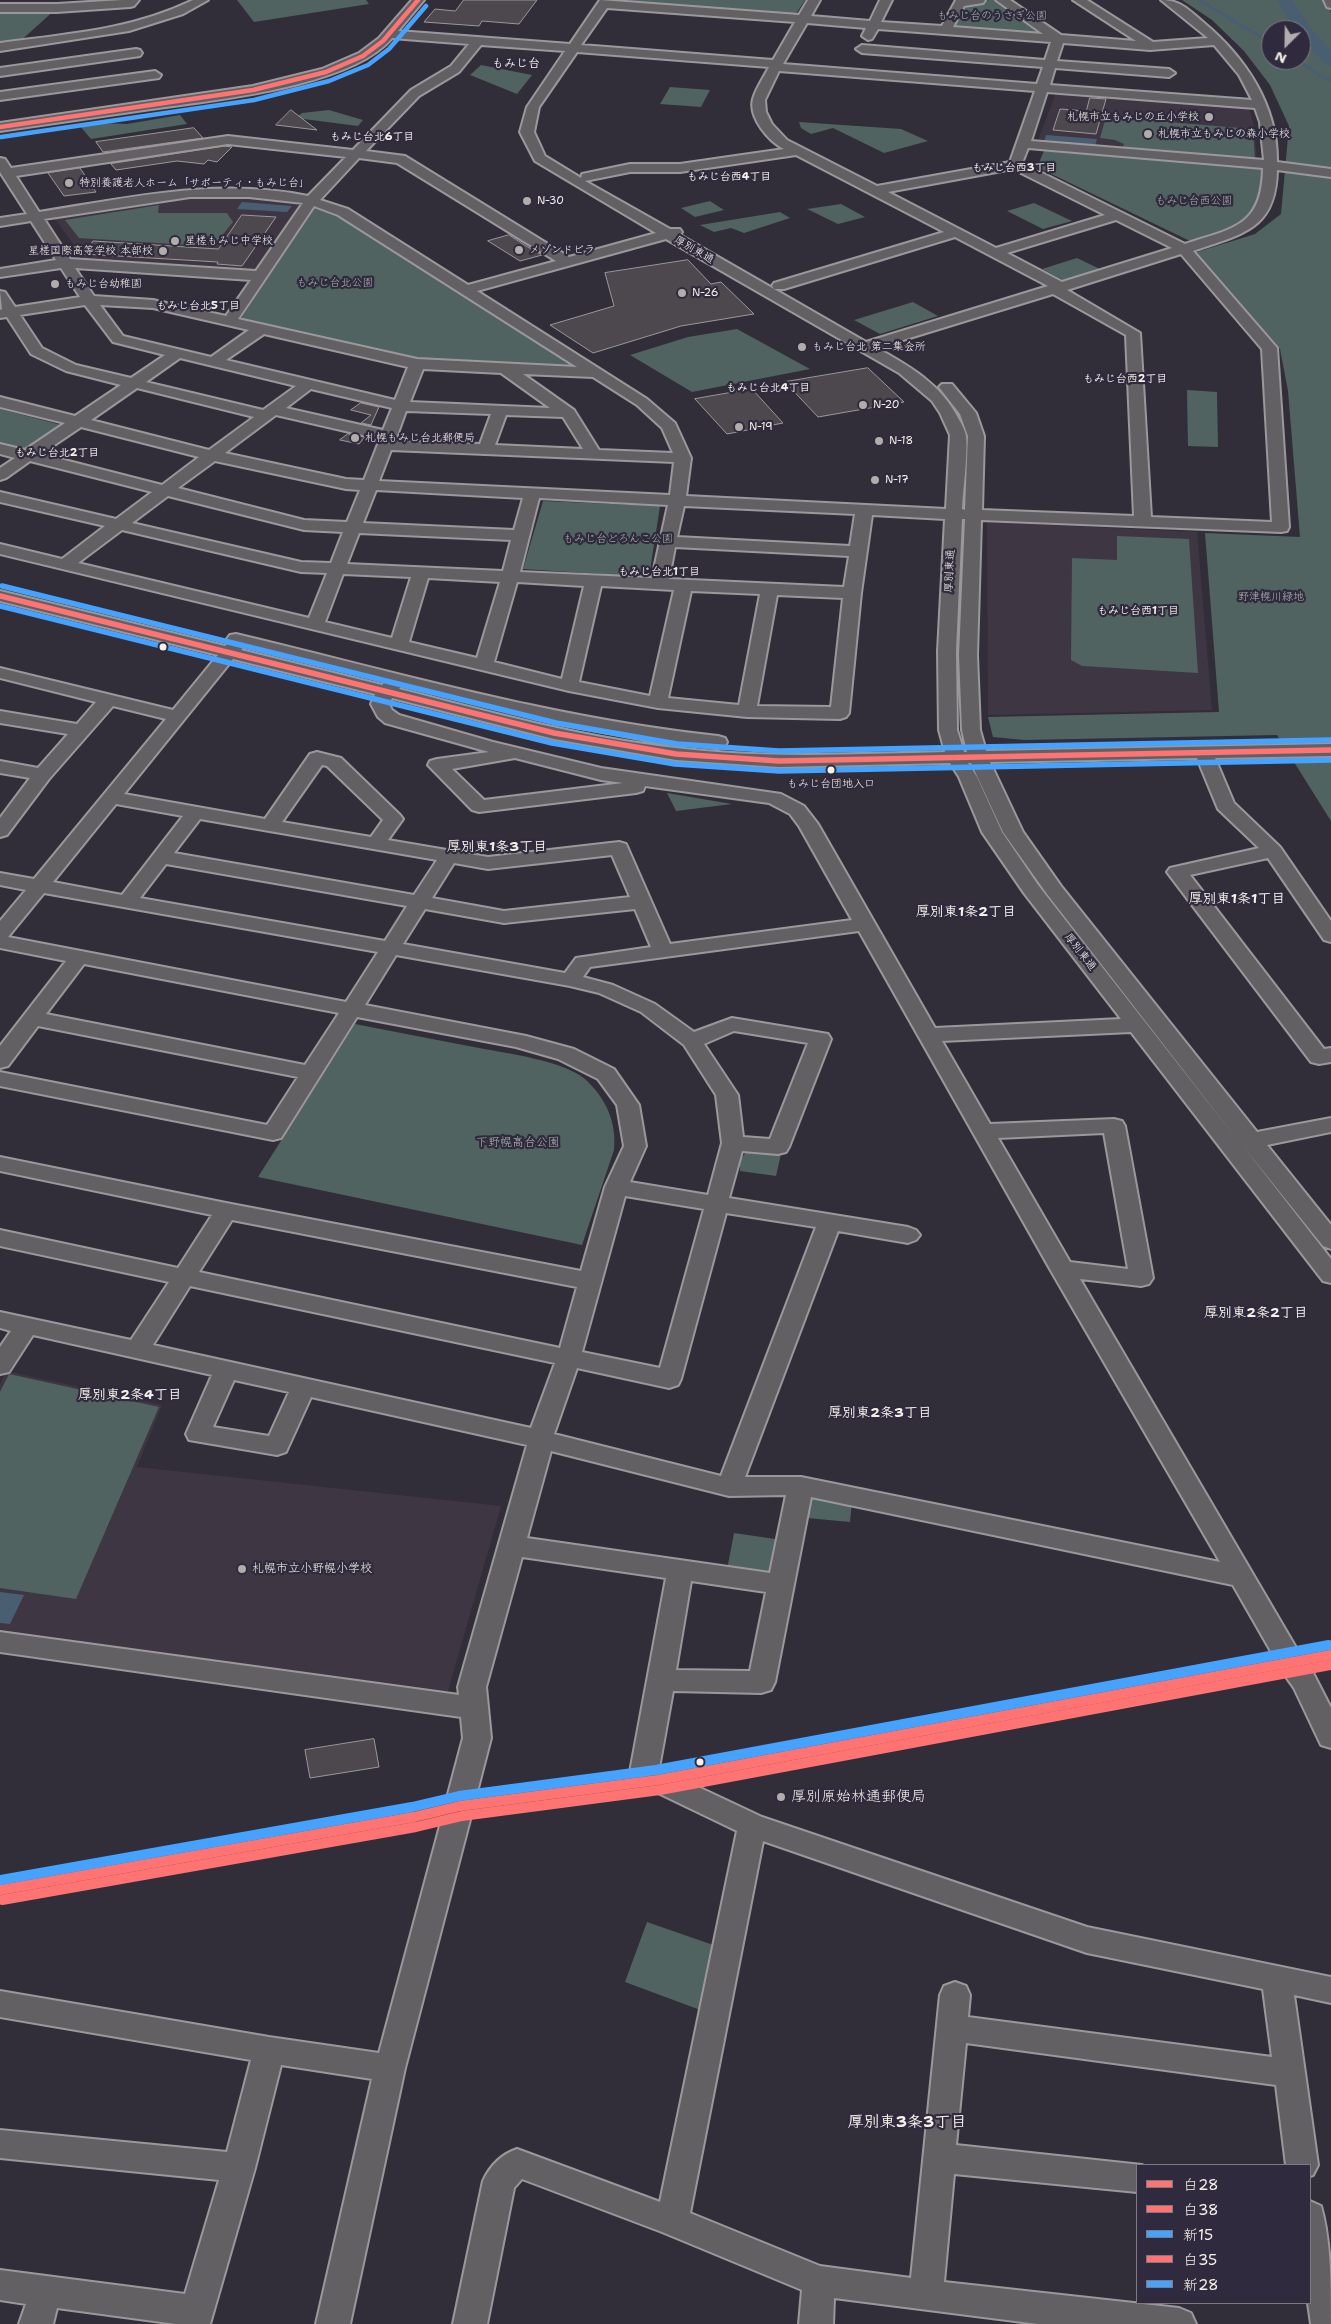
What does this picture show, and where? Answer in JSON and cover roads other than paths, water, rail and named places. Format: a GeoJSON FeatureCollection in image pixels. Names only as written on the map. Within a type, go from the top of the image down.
{"type":"FeatureCollection","features":[{"type":"Feature","properties":{"kind":"street"},"geometry":{"type":"LineString","coordinates":[[0,8],[61,4],[130,3],[133,0]]}},
{"type":"Feature","properties":{"kind":"street"},"geometry":{"type":"LineString","coordinates":[[0,72],[128,41],[168,15],[202,0]]}},
{"type":"Feature","properties":{"kind":"street"},"geometry":{"type":"LineString","coordinates":[[0,127],[270,87],[326,72],[363,56],[389,34],[418,0]]}},
{"type":"Feature","properties":{"kind":"street"},"geometry":{"type":"LineString","coordinates":[[814,0],[758,100],[760,112],[766,125],[782,143],[873,191],[997,252],[1133,333],[1143,522]]}},
{"type":"Feature","properties":{"kind":"street"},"geometry":{"type":"LineString","coordinates":[[849,72],[886,0]]}},
{"type":"Feature","properties":{"kind":"street"},"geometry":{"type":"LineString","coordinates":[[946,30],[960,3],[979,0]]}},
{"type":"Feature","properties":{"kind":"street"},"geometry":{"type":"LineString","coordinates":[[1002,0],[1058,39]]}},
{"type":"Feature","properties":{"kind":"street"},"geometry":{"type":"LineString","coordinates":[[1079,0],[1150,46],[1169,73],[1181,99]]}},
{"type":"Feature","properties":{"kind":"street"},"geometry":{"type":"LineString","coordinates":[[872,345],[1184,249],[1250,224],[1267,203],[1271,165],[1268,124],[1252,79],[1218,40],[1190,15],[1167,0]]}},
{"type":"Feature","properties":{"kind":"street"},"geometry":{"type":"LineString","coordinates":[[1330,0],[1331,4]]}},
{"type":"Feature","properties":{"kind":"street"},"geometry":{"type":"LineString","coordinates":[[612,2],[1150,46],[1218,40]]}},
{"type":"Feature","properties":{"kind":"street","name":"厚別東通"},"geometry":{"type":"LineString","coordinates":[[612,2],[533,107],[526,132],[540,158],[872,345],[918,366],[944,383],[968,413],[976,436],[968,655],[971,730],[976,750],[1013,832],[1054,890],[1250,1141],[1331,1241]]}},
{"type":"Feature","properties":{"kind":"street"},"geometry":{"type":"LineString","coordinates":[[44,20],[61,4]]}},
{"type":"Feature","properties":{"kind":"street"},"geometry":{"type":"LineString","coordinates":[[17,44],[30,32]]}},
{"type":"Feature","properties":{"kind":"street"},"geometry":{"type":"LineString","coordinates":[[389,34],[1261,105]]}},
{"type":"Feature","properties":{"kind":"street"},"geometry":{"type":"LineString","coordinates":[[1014,165],[1043,88],[1058,39]]}},
{"type":"Feature","properties":{"kind":"street"},"geometry":{"type":"LineString","coordinates":[[0,47],[17,44],[128,41]]}},
{"type":"Feature","properties":{"kind":"street"},"geometry":{"type":"LineString","coordinates":[[128,41],[175,101]]}},
{"type":"Feature","properties":{"kind":"street"},"geometry":{"type":"LineString","coordinates":[[229,322],[312,200],[415,93],[455,69],[478,41]]}},
{"type":"Feature","properties":{"kind":"street","name":"厚別東通"},"geometry":{"type":"LineString","coordinates":[[545,117],[546,109],[578,49]]}},
{"type":"Feature","properties":{"kind":"street"},"geometry":{"type":"LineString","coordinates":[[862,49],[1169,73]]}},
{"type":"Feature","properties":{"kind":"street"},"geometry":{"type":"LineString","coordinates":[[950,80],[961,57]]}},
{"type":"Feature","properties":{"kind":"street"},"geometry":{"type":"LineString","coordinates":[[0,96],[155,75]]}},
{"type":"Feature","properties":{"kind":"street"},"geometry":{"type":"LineString","coordinates":[[568,262],[400,160],[228,140],[4,167],[89,300],[118,339],[401,406],[568,413]]}},
{"type":"Feature","properties":{"kind":"street"},"geometry":{"type":"LineString","coordinates":[[1023,144],[1271,165],[1331,173]]}},
{"type":"Feature","properties":{"kind":"street","name":"厚別東通"},"geometry":{"type":"LineString","coordinates":[[552,150],[555,156],[674,232],[779,286],[872,345],[931,389],[950,413],[958,435],[947,651],[948,730],[954,750],[992,832],[1031,889],[1331,1275]]}},
{"type":"Feature","properties":{"kind":"street"},"geometry":{"type":"LineString","coordinates":[[587,177],[630,168],[680,168],[799,152]]}},
{"type":"Feature","properties":{"kind":"street"},"geometry":{"type":"LineString","coordinates":[[0,402],[211,455],[320,480],[371,485],[864,510],[1280,527],[1269,348],[1184,249],[1119,215],[1014,165],[873,191]]}},
{"type":"Feature","properties":{"kind":"street"},"geometry":{"type":"LineString","coordinates":[[0,222],[190,193],[242,192],[312,200],[343,212],[642,402],[669,426],[683,458],[677,500],[659,584]]}},
{"type":"Feature","properties":{"kind":"street"},"geometry":{"type":"LineString","coordinates":[[997,252],[1119,215]]}},
{"type":"Feature","properties":{"kind":"street"},"geometry":{"type":"LineString","coordinates":[[465,290],[674,232]]}},
{"type":"Feature","properties":{"kind":"street"},"geometry":{"type":"LineString","coordinates":[[779,286],[957,232]]}},
{"type":"Feature","properties":{"kind":"street"},"geometry":{"type":"LineString","coordinates":[[0,273],[66,263],[261,276]]}},
{"type":"Feature","properties":{"kind":"street"},"geometry":{"type":"LineString","coordinates":[[0,295],[5,313],[36,352],[71,368],[134,384],[270,412],[387,440],[486,449],[683,458]]}},
{"type":"Feature","properties":{"kind":"street"},"geometry":{"type":"LineString","coordinates":[[5,313],[89,300],[153,304],[417,364],[598,374]]}},
{"type":"Feature","properties":{"kind":"street"},"geometry":{"type":"LineString","coordinates":[[215,362],[261,329]]}},
{"type":"Feature","properties":{"kind":"street"},"geometry":{"type":"LineString","coordinates":[[0,475],[178,353]]}},
{"type":"Feature","properties":{"kind":"street"},"geometry":{"type":"LineString","coordinates":[[315,625],[417,364]]}},
{"type":"Feature","properties":{"kind":"street"},"geometry":{"type":"LineString","coordinates":[[506,369],[568,413],[594,454]]}},
{"type":"Feature","properties":{"kind":"street"},"geometry":{"type":"LineString","coordinates":[[64,565],[308,384]]}},
{"type":"Feature","properties":{"kind":"street"},"geometry":{"type":"LineString","coordinates":[[486,449],[500,410]]}},
{"type":"Feature","properties":{"kind":"street"},"geometry":{"type":"LineString","coordinates":[[0,449],[304,525],[522,535]]}},
{"type":"Feature","properties":{"kind":"street"},"geometry":{"type":"LineString","coordinates":[[484,665],[522,535],[532,493]]}},
{"type":"Feature","properties":{"kind":"street"},"geometry":{"type":"LineString","coordinates":[[0,497],[301,567],[852,593]]}},
{"type":"Feature","properties":{"kind":"street"},"geometry":{"type":"LineString","coordinates":[[0,549],[569,686],[658,703],[747,711],[840,713],[852,593],[864,510]]}},
{"type":"Feature","properties":{"kind":"street"},"geometry":{"type":"LineString","coordinates":[[669,542],[858,551]]}},
{"type":"Feature","properties":{"kind":"street"},"geometry":{"type":"LineString","coordinates":[[399,645],[421,573]]}},
{"type":"Feature","properties":{"kind":"street"},"geometry":{"type":"LineString","coordinates":[[569,686],[594,580]]}},
{"type":"Feature","properties":{"kind":"street"},"geometry":{"type":"LineString","coordinates":[[0,581],[235,646],[392,685],[554,733],[676,754],[779,761],[954,750],[1204,753],[1297,743],[1331,735]]}},
{"type":"Feature","properties":{"kind":"street"},"geometry":{"type":"LineString","coordinates":[[658,703],[684,585]]}},
{"type":"Feature","properties":{"kind":"street"},"geometry":{"type":"LineString","coordinates":[[747,711],[769,590]]}},
{"type":"Feature","properties":{"kind":"street"},"geometry":{"type":"LineString","coordinates":[[0,596],[235,646]]}},
{"type":"Feature","properties":{"kind":"street"},"geometry":{"type":"LineString","coordinates":[[0,934],[235,646]]}},
{"type":"Feature","properties":{"kind":"street"},"geometry":{"type":"LineString","coordinates":[[0,674],[177,716]]}},
{"type":"Feature","properties":{"kind":"street"},"geometry":{"type":"LineString","coordinates":[[392,685],[380,704],[384,714],[392,719],[518,754],[601,774],[774,798],[797,810],[808,824],[1240,1576],[1277,1636],[1291,1663],[1305,1682],[1331,1737]]}},
{"type":"Feature","properties":{"kind":"street"},"geometry":{"type":"LineString","coordinates":[[2,826],[79,730],[108,700]]}},
{"type":"Feature","properties":{"kind":"street"},"geometry":{"type":"LineString","coordinates":[[0,717],[79,730]]}},
{"type":"Feature","properties":{"kind":"street"},"geometry":{"type":"LineString","coordinates":[[976,750],[1297,743],[1331,750]]}},
{"type":"Feature","properties":{"kind":"street"},"geometry":{"type":"LineString","coordinates":[[1204,753],[1225,805],[1273,851],[1331,936]]}},
{"type":"Feature","properties":{"kind":"street"},"geometry":{"type":"LineString","coordinates":[[518,754],[437,765],[479,806],[666,783]]}},
{"type":"Feature","properties":{"kind":"street"},"geometry":{"type":"LineString","coordinates":[[270,825],[317,758],[334,762],[393,819],[376,844]]}},
{"type":"Feature","properties":{"kind":"street"},"geometry":{"type":"LineString","coordinates":[[0,767],[42,775]]}},
{"type":"Feature","properties":{"kind":"street"},"geometry":{"type":"LineString","coordinates":[[112,798],[488,862],[619,848],[662,951]]}},
{"type":"Feature","properties":{"kind":"street"},"geometry":{"type":"LineString","coordinates":[[127,902],[195,813]]}},
{"type":"Feature","properties":{"kind":"street"},"geometry":{"type":"LineString","coordinates":[[1273,851],[1177,872],[1319,1057],[1331,1055]]}},
{"type":"Feature","properties":{"kind":"street"},"geometry":{"type":"LineString","coordinates":[[0,1079],[273,1133],[449,856]]}},
{"type":"Feature","properties":{"kind":"street"},"geometry":{"type":"LineString","coordinates":[[161,857],[504,917],[642,902]]}},
{"type":"Feature","properties":{"kind":"street"},"geometry":{"type":"LineString","coordinates":[[0,879],[570,980],[606,989],[648,1008],[692,1041],[727,1095],[733,1143],[669,1379],[0,1238]]}},
{"type":"Feature","properties":{"kind":"street"},"geometry":{"type":"LineString","coordinates":[[570,980],[583,962],[865,924]]}},
{"type":"Feature","properties":{"kind":"street"},"geometry":{"type":"LineString","coordinates":[[0,942],[351,1011],[526,1043],[566,1054],[606,1074],[628,1105],[635,1146],[616,1187],[589,1281],[570,1357],[540,1439],[537,1458],[472,1687],[477,1738],[390,2068],[333,2324]]}},
{"type":"Feature","properties":{"kind":"street"},"geometry":{"type":"LineString","coordinates":[[0,1060],[80,957]]}},
{"type":"Feature","properties":{"kind":"street"},"geometry":{"type":"LineString","coordinates":[[32,1018],[312,1073]]}},
{"type":"Feature","properties":{"kind":"street"},"geometry":{"type":"LineString","coordinates":[[692,1041],[732,1024],[820,1039],[778,1148],[733,1143]]}},
{"type":"Feature","properties":{"kind":"street"},"geometry":{"type":"LineString","coordinates":[[928,1035],[1137,1026]]}},
{"type":"Feature","properties":{"kind":"street"},"geometry":{"type":"LineString","coordinates":[[1250,1141],[1331,1125]]}},
{"type":"Feature","properties":{"kind":"street"},"geometry":{"type":"LineString","coordinates":[[984,1131],[1114,1126],[1141,1278],[1062,1269]]}},
{"type":"Feature","properties":{"kind":"street"},"geometry":{"type":"LineString","coordinates":[[0,1164],[589,1281]]}},
{"type":"Feature","properties":{"kind":"street"},"geometry":{"type":"LineString","coordinates":[[616,1187],[908,1235]]}},
{"type":"Feature","properties":{"kind":"street"},"geometry":{"type":"LineString","coordinates":[[137,1350],[182,1276],[226,1210]]}},
{"type":"Feature","properties":{"kind":"street"},"geometry":{"type":"LineString","coordinates":[[729,1487],[830,1221]]}},
{"type":"Feature","properties":{"kind":"street"},"geometry":{"type":"LineString","coordinates":[[0,1320],[540,1439],[729,1487],[801,1486],[1240,1576]]}},
{"type":"Feature","properties":{"kind":"street"},"geometry":{"type":"LineString","coordinates":[[0,1366],[27,1326]]}},
{"type":"Feature","properties":{"kind":"street"},"geometry":{"type":"LineString","coordinates":[[226,1370],[198,1434],[277,1446],[303,1387]]}},
{"type":"Feature","properties":{"kind":"street"},"geometry":{"type":"LineString","coordinates":[[661,1680],[761,1682],[801,1486]]}},
{"type":"Feature","properties":{"kind":"street"},"geometry":{"type":"LineString","coordinates":[[512,1546],[781,1584]]}},
{"type":"Feature","properties":{"kind":"street"},"geometry":{"type":"LineString","coordinates":[[650,1780],[661,1680],[680,1571]]}},
{"type":"Feature","properties":{"kind":"street"},"geometry":{"type":"LineString","coordinates":[[0,1642],[473,1708]]}},
{"type":"Feature","properties":{"kind":"street"},"geometry":{"type":"LineString","coordinates":[[0,1890],[414,1817],[460,1806],[650,1780],[1331,1655]]}},
{"type":"Feature","properties":{"kind":"street"},"geometry":{"type":"LineString","coordinates":[[650,1780],[752,1825],[1087,1940],[1331,1990]]}},
{"type":"Feature","properties":{"kind":"street"},"geometry":{"type":"LineString","coordinates":[[672,2221],[752,1825]]}},
{"type":"Feature","properties":{"kind":"street"},"geometry":{"type":"LineString","coordinates":[[1277,1980],[1302,2164]]}},
{"type":"Feature","properties":{"kind":"street"},"geometry":{"type":"LineString","coordinates":[[926,2296],[955,1995]]}},
{"type":"Feature","properties":{"kind":"street"},"geometry":{"type":"LineString","coordinates":[[0,2004],[269,2050],[390,2068]]}},
{"type":"Feature","properties":{"kind":"street"},"geometry":{"type":"LineString","coordinates":[[951,2028],[1288,2072]]}},
{"type":"Feature","properties":{"kind":"street"},"geometry":{"type":"LineString","coordinates":[[0,2285],[46,2291],[195,2317],[239,2168],[269,2050]]}},
{"type":"Feature","properties":{"kind":"street"},"geometry":{"type":"LineString","coordinates":[[0,2144],[239,2168]]}},
{"type":"Feature","properties":{"kind":"street"},"geometry":{"type":"LineString","coordinates":[[939,2158],[1136,2178]]}},
{"type":"Feature","properties":{"kind":"street"},"geometry":{"type":"LineString","coordinates":[[470,2324],[499,2182],[517,2163],[672,2221],[819,2281],[926,2296],[1179,2324]]}},
{"type":"Feature","properties":{"kind":"street"},"geometry":{"type":"LineString","coordinates":[[1311,2222],[1328,2324]]}},
{"type":"Feature","properties":{"kind":"street"},"geometry":{"type":"LineString","coordinates":[[816,2324],[819,2281]]}},
{"type":"Feature","properties":{"kind":"street"},"geometry":{"type":"LineString","coordinates":[[36,2324],[46,2291]]}},
{"type":"Feature","properties":{"kind":"water"},"geometry":{"type":"Polygon","coordinates":[[[1046,135],[1097,139],[1095,146],[1044,142],[1046,135]]]}},
{"type":"Feature","properties":{"kind":"water"},"geometry":{"type":"Polygon","coordinates":[[[242,202],[292,206],[287,212],[237,209],[242,202]]]}},
{"type":"Feature","properties":{"kind":"water"},"geometry":{"type":"Polygon","coordinates":[[[0,1592],[24,1595],[10,1624],[0,1623],[0,1592]]]}},
{"type":"Feature","properties":{"kind":"waterway"},"geometry":{"type":"LineString","coordinates":[[1199,0],[1261,37]]}},
{"type":"Feature","properties":{"kind":"waterway"},"geometry":{"type":"LineString","coordinates":[[1285,0],[1305,33],[1331,60]]}},
{"type":"Feature","properties":{"kind":"waterway"},"geometry":{"type":"LineString","coordinates":[[1311,69],[1324,78],[1331,80]]}},
{"type":"Feature","properties":{"kind":"place","name":"札幌市立もみじの丘小学校"},"geometry":{"type":"Point","coordinates":[1209,117]}},
{"type":"Feature","properties":{"kind":"place","name":"札幌市立もみじの森小学校"},"geometry":{"type":"Point","coordinates":[1148,134]}},
{"type":"Feature","properties":{"kind":"place","name":"特別養護老人ホーム「サポーティ・もみじ台」"},"geometry":{"type":"Point","coordinates":[69,183]}},
{"type":"Feature","properties":{"kind":"place","name":"N-30"},"geometry":{"type":"Point","coordinates":[527,201]}},
{"type":"Feature","properties":{"kind":"place","name":"星槎もみじ中学校"},"geometry":{"type":"Point","coordinates":[175,241]}},
{"type":"Feature","properties":{"kind":"place","name":"メゾンドビラ"},"geometry":{"type":"Point","coordinates":[519,250]}},
{"type":"Feature","properties":{"kind":"place","name":"星槎国際高等学校 本部校"},"geometry":{"type":"Point","coordinates":[163,251]}},
{"type":"Feature","properties":{"kind":"place","name":"もみじ台幼稚園"},"geometry":{"type":"Point","coordinates":[55,284]}},
{"type":"Feature","properties":{"kind":"place","name":"N-26"},"geometry":{"type":"Point","coordinates":[682,293]}},
{"type":"Feature","properties":{"kind":"place","name":"もみじ台北 第二集会所"},"geometry":{"type":"Point","coordinates":[802,347]}},
{"type":"Feature","properties":{"kind":"place","name":"N-20"},"geometry":{"type":"Point","coordinates":[863,405]}},
{"type":"Feature","properties":{"kind":"place","name":"N-19"},"geometry":{"type":"Point","coordinates":[739,427]}},
{"type":"Feature","properties":{"kind":"place","name":"札幌もみじ台北郵便局"},"geometry":{"type":"Point","coordinates":[355,438]}},
{"type":"Feature","properties":{"kind":"place","name":"N-18"},"geometry":{"type":"Point","coordinates":[879,441]}},
{"type":"Feature","properties":{"kind":"place","name":"N-17"},"geometry":{"type":"Point","coordinates":[875,480]}},
{"type":"Feature","properties":{"kind":"place","name":"もみじ台団地入口"},"geometry":{"type":"Point","coordinates":[831,770]}},
{"type":"Feature","properties":{"kind":"place","name":"札幌市立小野幌小学校"},"geometry":{"type":"Point","coordinates":[242,1569]}},
{"type":"Feature","properties":{"kind":"place","name":"厚別原始林通郵便局"},"geometry":{"type":"Point","coordinates":[781,1797]}},
{"type":"Feature","properties":{"kind":"district","name":"もみじ台"},"geometry":{"type":"Point","coordinates":[516,64]}},
{"type":"Feature","properties":{"kind":"district","name":"もみじ台北6丁目"},"geometry":{"type":"Point","coordinates":[372,137]}},
{"type":"Feature","properties":{"kind":"district","name":"もみじ台西3丁目"},"geometry":{"type":"Point","coordinates":[1014,168]}},
{"type":"Feature","properties":{"kind":"district","name":"もみじ台西4丁目"},"geometry":{"type":"Point","coordinates":[729,177]}},
{"type":"Feature","properties":{"kind":"district","name":"もみじ台北5丁目"},"geometry":{"type":"Point","coordinates":[198,306]}},
{"type":"Feature","properties":{"kind":"district","name":"もみじ台西2丁目"},"geometry":{"type":"Point","coordinates":[1125,379]}},
{"type":"Feature","properties":{"kind":"district","name":"もみじ台北4丁目"},"geometry":{"type":"Point","coordinates":[768,388]}},
{"type":"Feature","properties":{"kind":"district","name":"もみじ台北2丁目"},"geometry":{"type":"Point","coordinates":[57,453]}},
{"type":"Feature","properties":{"kind":"district","name":"もみじ台北1丁目"},"geometry":{"type":"Point","coordinates":[659,572]}},
{"type":"Feature","properties":{"kind":"district","name":"もみじ台西1丁目"},"geometry":{"type":"Point","coordinates":[1138,611]}},
{"type":"Feature","properties":{"kind":"district","name":"厚別東1条3丁目"},"geometry":{"type":"Point","coordinates":[497,847]}},
{"type":"Feature","properties":{"kind":"district","name":"厚別東1条1丁目"},"geometry":{"type":"Point","coordinates":[1237,899]}},
{"type":"Feature","properties":{"kind":"district","name":"厚別東1条2丁目"},"geometry":{"type":"Point","coordinates":[966,912]}},
{"type":"Feature","properties":{"kind":"district","name":"厚別東2条2丁目"},"geometry":{"type":"Point","coordinates":[1256,1313]}},
{"type":"Feature","properties":{"kind":"district","name":"厚別東2条4丁目"},"geometry":{"type":"Point","coordinates":[130,1395]}},
{"type":"Feature","properties":{"kind":"district","name":"厚別東2条3丁目"},"geometry":{"type":"Point","coordinates":[880,1413]}},
{"type":"Feature","properties":{"kind":"district","name":"厚別東3条3丁目"},"geometry":{"type":"Point","coordinates":[907,2123]}},
{"type":"Feature","properties":{"kind":"park label","name":"もみじ台のうさぎ公園"},"geometry":{"type":"Point","coordinates":[992,16]}},
{"type":"Feature","properties":{"kind":"park label","name":"もみじ台西公園"},"geometry":{"type":"Point","coordinates":[1194,201]}},
{"type":"Feature","properties":{"kind":"park label","name":"もみじ台北公園"},"geometry":{"type":"Point","coordinates":[335,283]}},
{"type":"Feature","properties":{"kind":"park label","name":"もみじ台どろんこ公園"},"geometry":{"type":"Point","coordinates":[618,539]}},
{"type":"Feature","properties":{"kind":"park label","name":"野津幌川緑地"},"geometry":{"type":"Point","coordinates":[1271,597]}},
{"type":"Feature","properties":{"kind":"park label","name":"下野幌高台公園"},"geometry":{"type":"Point","coordinates":[518,1143]}}]}
